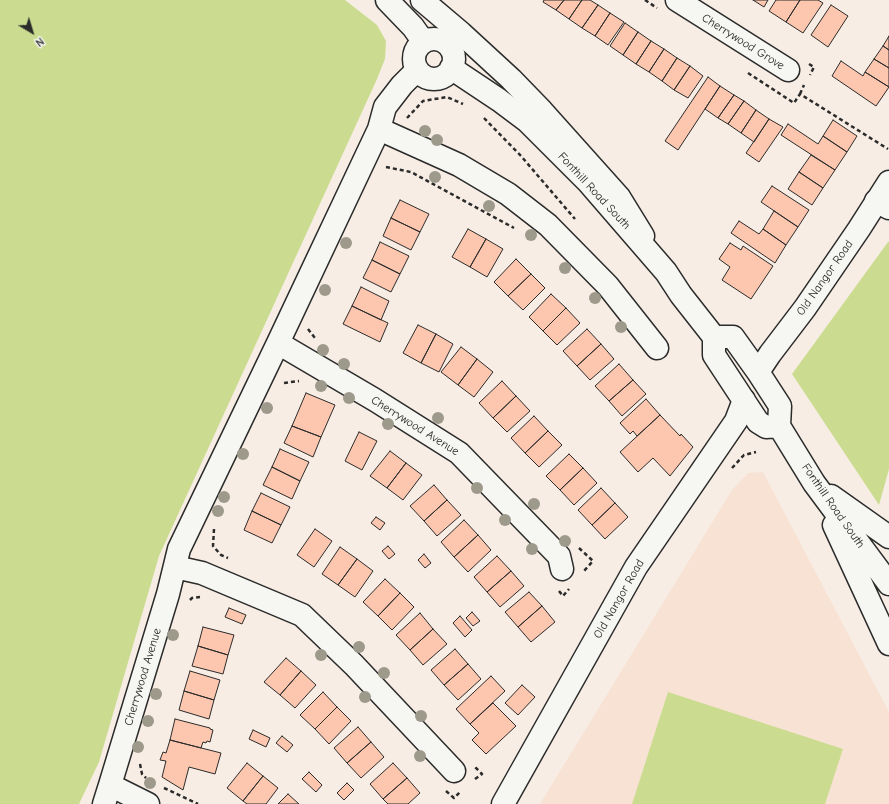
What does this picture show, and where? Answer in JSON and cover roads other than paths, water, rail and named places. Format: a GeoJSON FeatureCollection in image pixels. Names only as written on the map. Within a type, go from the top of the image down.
{"type":"FeatureCollection","features":[{"type":"Feature","properties":{"kind":"street"},"geometry":{"type":"LineString","coordinates":[[387,0],[413,27],[423,41]]}},
{"type":"Feature","properties":{"kind":"street"},"geometry":{"type":"LineString","coordinates":[[422,0],[461,33],[511,79],[542,111],[618,197],[666,272]]}},
{"type":"Feature","properties":{"kind":"street","name":"Cherrywood Grove"},"geometry":{"type":"LineString","coordinates":[[677,0],[788,70]]}},
{"type":"Feature","properties":{"kind":"street"},"geometry":{"type":"LineString","coordinates":[[435,38],[446,43],[451,48],[453,53],[453,63],[449,72],[445,75],[435,79],[425,77],[417,70],[414,53],[423,41],[435,38]]}},
{"type":"Feature","properties":{"kind":"street","name":"Fonthill Road South"},"geometry":{"type":"LineString","coordinates":[[451,68],[499,100],[527,121],[589,183],[666,272],[681,295],[714,337]]}},
{"type":"Feature","properties":{"kind":"street","name":"Cherrywood Avenue"},"geometry":{"type":"LineString","coordinates":[[148,804],[107,795],[168,594],[179,549],[379,129],[385,107],[402,85],[417,70]]}},
{"type":"Feature","properties":{"kind":"street"},"geometry":{"type":"LineString","coordinates":[[379,129],[459,165],[508,194],[548,225],[608,286],[657,348]]}},
{"type":"Feature","properties":{"kind":"street","name":"Old Nangor Road"},"geometry":{"type":"LineString","coordinates":[[758,372],[805,308],[859,229],[883,204],[889,182]]}},
{"type":"Feature","properties":{"kind":"street"},"geometry":{"type":"LineString","coordinates":[[714,337],[733,337],[780,406],[779,426],[766,427],[758,422],[714,354],[714,337]]}},
{"type":"Feature","properties":{"kind":"street","name":"Cherrywood Avenue"},"geometry":{"type":"LineString","coordinates":[[278,343],[375,400],[459,453],[559,556],[568,578]]}},
{"type":"Feature","properties":{"kind":"street","name":"Old Nangor Road"},"geometry":{"type":"LineString","coordinates":[[503,804],[636,567],[736,421],[744,400]]}},
{"type":"Feature","properties":{"kind":"street","name":"Fonthill Road South"},"geometry":{"type":"LineString","coordinates":[[779,426],[814,483],[889,584]]}},
{"type":"Feature","properties":{"kind":"street"},"geometry":{"type":"LineString","coordinates":[[814,483],[889,537]]}},
{"type":"Feature","properties":{"kind":"street"},"geometry":{"type":"LineString","coordinates":[[814,483],[889,644]]}},
{"type":"Feature","properties":{"kind":"street"},"geometry":{"type":"LineString","coordinates":[[175,567],[202,573],[302,615],[354,665],[462,779]]}}]}
